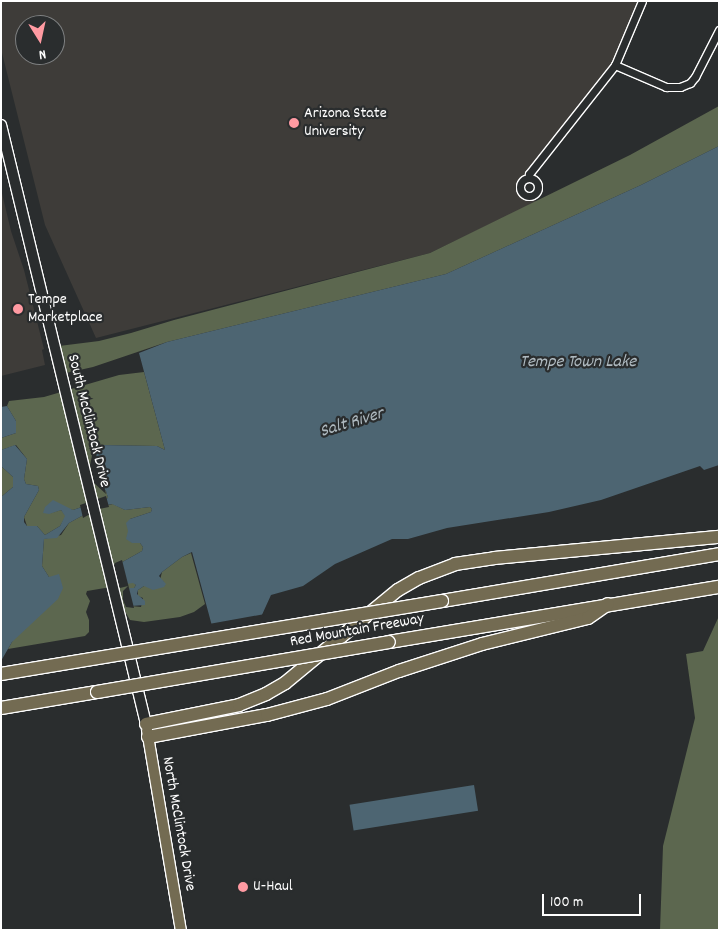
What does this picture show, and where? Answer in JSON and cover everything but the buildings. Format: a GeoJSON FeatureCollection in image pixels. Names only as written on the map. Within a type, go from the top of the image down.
{"type":"FeatureCollection","features":[{"type":"Feature","properties":{"kind":"highway"},"geometry":{"type":"LineString","coordinates":[[146,724],[239,705],[266,694],[285,683],[398,590],[419,578],[455,564],[495,558],[719,537]]}},
{"type":"Feature","properties":{"kind":"highway","name":"Red Mountain Freeway"},"geometry":{"type":"LineString","coordinates":[[1,674],[719,554]]}},
{"type":"Feature","properties":{"kind":"highway","name":"Red Mountain Freeway"},"geometry":{"type":"LineString","coordinates":[[1,708],[608,604],[719,587]]}},
{"type":"Feature","properties":{"kind":"highway"},"geometry":{"type":"LineString","coordinates":[[148,737],[268,715],[327,699],[399,671],[482,644],[588,618],[608,604]]}},
{"type":"Feature","properties":{"kind":"main road","name":"South McClintock Drive"},"geometry":{"type":"LineString","coordinates":[[1,125],[146,724]]}},
{"type":"Feature","properties":{"kind":"main road","name":"North McClintock Drive"},"geometry":{"type":"LineString","coordinates":[[146,724],[180,930]]}},
{"type":"Feature","properties":{"kind":"street"},"geometry":{"type":"LineString","coordinates":[[529,178],[529,174],[615,65],[642,1]]}},
{"type":"Feature","properties":{"kind":"street"},"geometry":{"type":"LineString","coordinates":[[615,65],[666,88],[680,88],[690,83],[695,77],[719,30]]}},
{"type":"Feature","properties":{"kind":"shaded area","name":"Arizona State University"},"geometry":{"type":"Polygon","coordinates":[[[1,1],[642,1],[619,58],[521,183],[522,192],[527,195],[533,195],[536,202],[430,253],[96,338],[45,225],[1,49],[1,1]]]}},
{"type":"Feature","properties":{"kind":"shaded area","name":"Tempe Marketplace"},"geometry":{"type":"Polygon","coordinates":[[[1,189],[44,349],[42,350],[45,365],[1,376],[1,189]]]}},
{"type":"Feature","properties":{"kind":"green space"},"geometry":{"type":"Polygon","coordinates":[[[719,106],[719,146],[641,185],[446,274],[167,342],[93,367],[66,373],[59,346],[99,341],[131,333],[430,253],[630,155],[719,106]]]}},
{"type":"Feature","properties":{"kind":"green space"},"geometry":{"type":"Polygon","coordinates":[[[144,372],[165,450],[157,446],[99,445],[95,448],[96,482],[106,491],[108,498],[73,510],[66,508],[49,514],[61,510],[66,516],[60,526],[45,535],[37,526],[27,526],[24,517],[39,490],[38,486],[26,484],[24,479],[27,459],[16,445],[1,450],[1,438],[16,433],[16,421],[7,406],[9,401],[44,397],[119,375],[144,372]]]}},
{"type":"Feature","properties":{"kind":"green space"},"geometry":{"type":"Polygon","coordinates":[[[1,466],[13,477],[13,487],[1,497],[1,466]]]}},
{"type":"Feature","properties":{"kind":"green space"},"geometry":{"type":"Polygon","coordinates":[[[113,504],[125,510],[150,507],[152,509],[151,512],[130,519],[132,543],[140,543],[143,547],[142,551],[117,565],[136,585],[134,588],[130,588],[131,606],[141,607],[143,598],[138,596],[138,590],[144,586],[164,582],[160,580],[162,572],[182,557],[191,553],[205,604],[194,612],[180,617],[144,622],[130,620],[111,587],[87,591],[86,594],[90,601],[86,612],[89,620],[89,632],[85,636],[8,649],[49,577],[42,566],[44,539],[61,535],[69,523],[98,507],[113,504]]]}},
{"type":"Feature","properties":{"kind":"green space"},"geometry":{"type":"Polygon","coordinates":[[[719,616],[719,930],[660,930],[663,846],[695,718],[686,654],[703,651],[719,616]]]}},
{"type":"Feature","properties":{"kind":"water","name":"Tempe Town Lake"},"geometry":{"type":"Polygon","coordinates":[[[719,146],[719,465],[704,470],[700,466],[601,500],[549,512],[447,528],[408,539],[392,539],[335,564],[303,586],[271,595],[261,617],[212,626],[192,552],[162,572],[159,576],[166,584],[164,587],[153,590],[144,586],[138,590],[137,594],[145,601],[145,605],[131,606],[125,592],[136,585],[133,583],[120,585],[117,565],[142,551],[143,547],[140,543],[132,543],[126,539],[128,531],[126,523],[130,519],[151,512],[152,509],[150,507],[125,510],[112,504],[98,507],[69,523],[57,538],[44,539],[42,566],[49,577],[59,574],[63,588],[58,599],[12,642],[1,661],[1,497],[13,487],[13,477],[1,466],[1,450],[15,445],[27,459],[24,479],[26,484],[38,486],[39,490],[24,517],[24,522],[27,526],[37,526],[45,535],[60,526],[65,516],[61,510],[49,514],[43,513],[45,507],[53,500],[73,510],[108,498],[106,491],[96,482],[93,465],[95,448],[99,445],[157,446],[165,450],[139,353],[167,342],[446,274],[641,185],[719,146]]]}},
{"type":"Feature","properties":{"kind":"water"},"geometry":{"type":"Polygon","coordinates":[[[7,406],[16,421],[16,433],[1,438],[1,407],[7,406]]]}},
{"type":"Feature","properties":{"kind":"water"},"geometry":{"type":"Polygon","coordinates":[[[474,785],[478,811],[354,830],[350,805],[474,785]]]}},
{"type":"Feature","properties":{"kind":"pier"},"geometry":{"type":"Polygon","coordinates":[[[94,446],[106,494],[94,483],[90,465],[94,446]]]}},
{"type":"Feature","properties":{"kind":"pier"},"geometry":{"type":"Polygon","coordinates":[[[106,496],[109,507],[99,509],[83,518],[80,505],[106,496]]]}},
{"type":"Feature","properties":{"kind":"pier"},"geometry":{"type":"Polygon","coordinates":[[[122,560],[134,608],[126,607],[123,600],[123,591],[128,586],[120,588],[114,583],[112,570],[115,563],[122,560]]]}},
{"type":"Feature","properties":{"kind":"pier"},"geometry":{"type":"Polygon","coordinates":[[[265,614],[261,620],[213,628],[209,624],[265,614]]]}},
{"type":"Feature","properties":{"kind":"place","name":"Arizona State University"},"geometry":{"type":"Point","coordinates":[294,123]}},
{"type":"Feature","properties":{"kind":"place","name":"Tempe Marketplace"},"geometry":{"type":"Point","coordinates":[18,309]}},
{"type":"Feature","properties":{"kind":"place","name":"U-Haul"},"geometry":{"type":"Point","coordinates":[243,887]}},
{"type":"Feature","properties":{"kind":"water label","name":"Salt River"},"geometry":{"type":"Point","coordinates":[352,424]}}]}
